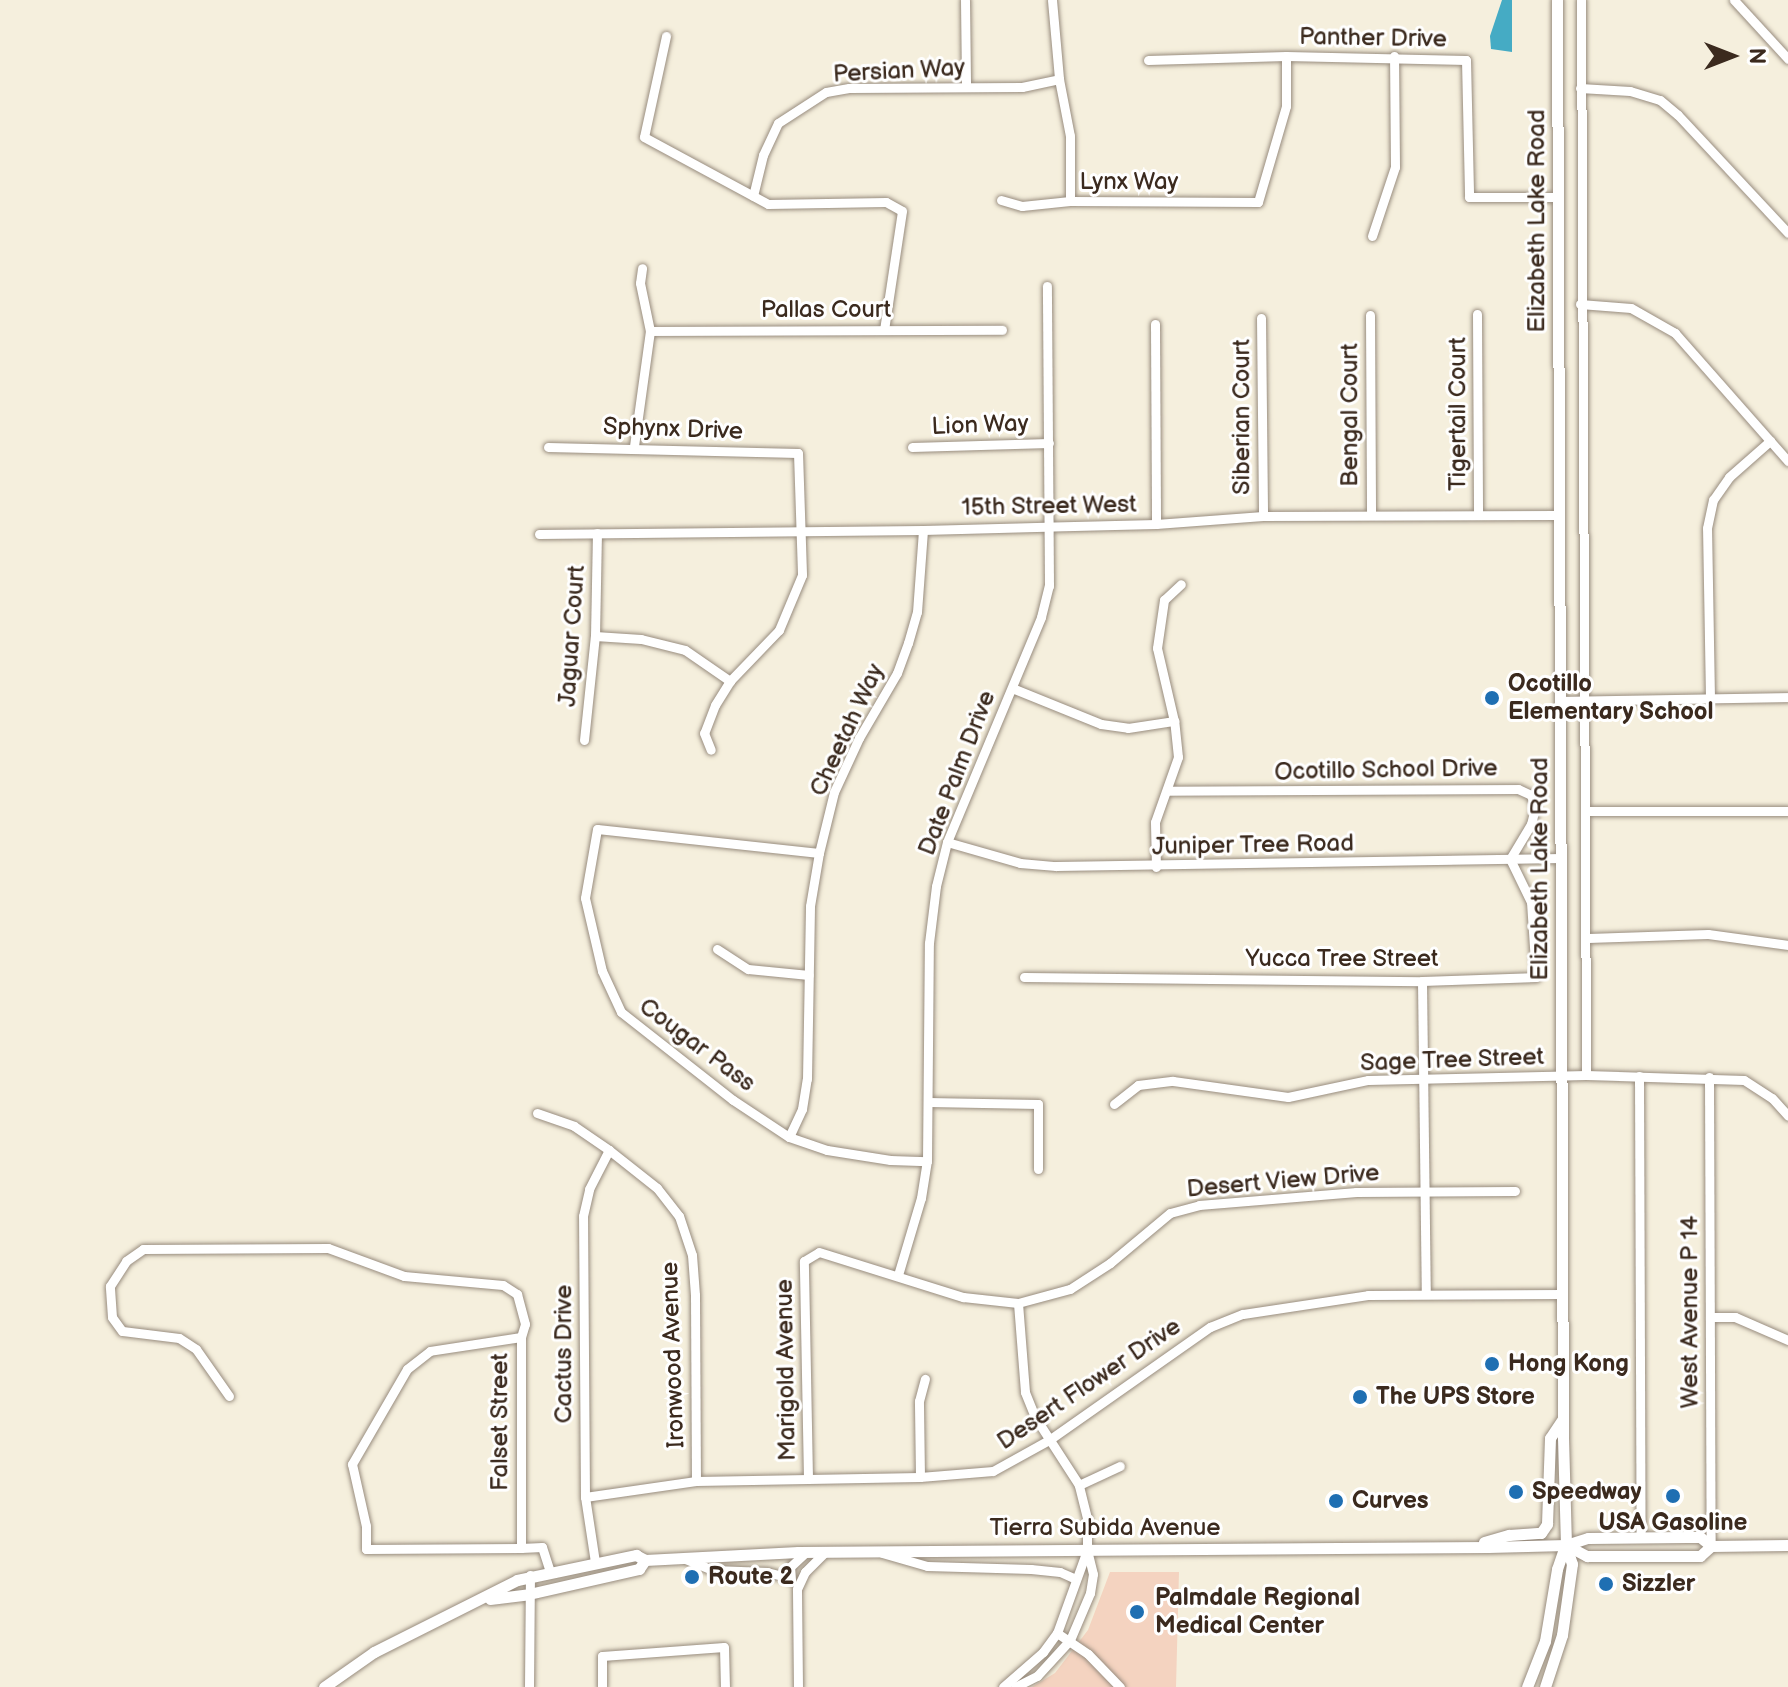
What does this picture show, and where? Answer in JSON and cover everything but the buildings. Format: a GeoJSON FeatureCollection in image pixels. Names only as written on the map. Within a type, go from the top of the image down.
{"type":"FeatureCollection","features":[{"type":"Feature","properties":{"kind":"main road","name":"Elizabeth Lake Road"},"geometry":{"type":"LineString","coordinates":[[1557,0],[1562,1294],[1566,1545]]}},
{"type":"Feature","properties":{"kind":"main road"},"geometry":{"type":"LineString","coordinates":[[1469,1547],[1509,1535],[1541,1533],[1547,1524],[1550,1438],[1563,1419]]}},
{"type":"Feature","properties":{"kind":"main road"},"geometry":{"type":"LineString","coordinates":[[1566,1545],[1588,1538],[1700,1537],[1711,1546],[1788,1545]]}},
{"type":"Feature","properties":{"kind":"main road"},"geometry":{"type":"LineString","coordinates":[[1566,1545],[1587,1556],[1700,1556],[1711,1546]]}},
{"type":"Feature","properties":{"kind":"main road"},"geometry":{"type":"LineString","coordinates":[[1527,1687],[1545,1641],[1557,1569],[1566,1545]]}},
{"type":"Feature","properties":{"kind":"main road"},"geometry":{"type":"LineString","coordinates":[[1545,1687],[1556,1659],[1568,1605],[1572,1564],[1566,1545]]}},
{"type":"Feature","properties":{"kind":"main road","name":"Tierra Subida Avenue"},"geometry":{"type":"LineString","coordinates":[[324,1687],[374,1652],[530,1575],[636,1555],[645,1560],[806,1552],[1566,1545]]}},
{"type":"Feature","properties":{"kind":"main road","name":"Tierra Subida Avenue"},"geometry":{"type":"LineString","coordinates":[[481,1600],[529,1594],[639,1569],[645,1560]]}},
{"type":"Feature","properties":{"kind":"street"},"geometry":{"type":"LineString","coordinates":[[965,0],[966,87]]}},
{"type":"Feature","properties":{"kind":"street"},"geometry":{"type":"LineString","coordinates":[[1052,0],[1059,79],[1070,136],[1070,201]]}},
{"type":"Feature","properties":{"kind":"street"},"geometry":{"type":"LineString","coordinates":[[1581,0],[1580,304],[1588,938],[1586,1075]]}},
{"type":"Feature","properties":{"kind":"street"},"geometry":{"type":"LineString","coordinates":[[1734,0],[1788,59]]}},
{"type":"Feature","properties":{"kind":"street"},"geometry":{"type":"LineString","coordinates":[[666,36],[644,137],[768,204],[886,202],[902,211],[884,330]]}},
{"type":"Feature","properties":{"kind":"street","name":"Lynx Way"},"geometry":{"type":"LineString","coordinates":[[1001,200],[1022,206],[1070,201],[1258,202],[1286,106],[1286,56]]}},
{"type":"Feature","properties":{"kind":"street"},"geometry":{"type":"LineString","coordinates":[[1372,236],[1395,167],[1394,56]]}},
{"type":"Feature","properties":{"kind":"street","name":"Panther Drive"},"geometry":{"type":"LineString","coordinates":[[1148,60],[1394,56],[1466,60],[1469,197],[1559,197]]}},
{"type":"Feature","properties":{"kind":"street","name":"Persian Way"},"geometry":{"type":"LineString","coordinates":[[753,196],[763,155],[778,123],[826,92],[849,88],[1022,87],[1059,79]]}},
{"type":"Feature","properties":{"kind":"street"},"geometry":{"type":"LineString","coordinates":[[1580,88],[1630,91],[1660,100],[1678,115],[1788,232]]}},
{"type":"Feature","properties":{"kind":"street"},"geometry":{"type":"LineString","coordinates":[[634,446],[650,331],[640,283],[642,268]]}},
{"type":"Feature","properties":{"kind":"street","name":"Date Palm Drive"},"geometry":{"type":"LineString","coordinates":[[898,1275],[921,1198],[927,1161],[929,943],[936,886],[947,842],[1012,688],[1049,586],[1047,286]]}},
{"type":"Feature","properties":{"kind":"street"},"geometry":{"type":"LineString","coordinates":[[1580,304],[1631,308],[1675,333],[1788,461]]}},
{"type":"Feature","properties":{"kind":"street","name":"Tigertail Court"},"geometry":{"type":"LineString","coordinates":[[1477,314],[1478,515]]}},
{"type":"Feature","properties":{"kind":"street","name":"Bengal Court"},"geometry":{"type":"LineString","coordinates":[[1370,315],[1371,515]]}},
{"type":"Feature","properties":{"kind":"street","name":"Siberian Court"},"geometry":{"type":"LineString","coordinates":[[1261,318],[1263,516]]}},
{"type":"Feature","properties":{"kind":"street"},"geometry":{"type":"LineString","coordinates":[[1155,324],[1156,524]]}},
{"type":"Feature","properties":{"kind":"street","name":"Pallas Court"},"geometry":{"type":"LineString","coordinates":[[650,331],[1002,330]]}},
{"type":"Feature","properties":{"kind":"street"},"geometry":{"type":"LineString","coordinates":[[1710,698],[1707,528],[1713,500],[1729,477],[1770,441]]}},
{"type":"Feature","properties":{"kind":"street","name":"Lion Way"},"geometry":{"type":"LineString","coordinates":[[912,447],[1049,443]]}},
{"type":"Feature","properties":{"kind":"street","name":"Sphynx Drive"},"geometry":{"type":"LineString","coordinates":[[548,447],[634,446],[798,453],[803,530]]}},
{"type":"Feature","properties":{"kind":"street","name":"15th Street West"},"geometry":{"type":"LineString","coordinates":[[539,534],[923,530],[1156,524],[1263,516],[1560,515]]}},
{"type":"Feature","properties":{"kind":"street"},"geometry":{"type":"LineString","coordinates":[[711,750],[704,733],[715,705],[730,681],[779,630],[793,604],[802,575],[803,530]]}},
{"type":"Feature","properties":{"kind":"street","name":"Cheetah Way"},"geometry":{"type":"LineString","coordinates":[[789,1137],[802,1109],[807,1079],[810,906],[819,853],[834,792],[859,738],[897,673],[908,643],[921,585],[923,530]]}},
{"type":"Feature","properties":{"kind":"street","name":"Jaguar Court"},"geometry":{"type":"LineString","coordinates":[[584,740],[595,636],[597,533]]}},
{"type":"Feature","properties":{"kind":"street"},"geometry":{"type":"LineString","coordinates":[[1156,867],[1155,822],[1178,757],[1174,721],[1157,648],[1164,600],[1181,584]]}},
{"type":"Feature","properties":{"kind":"street"},"geometry":{"type":"LineString","coordinates":[[595,636],[641,639],[685,650],[730,681]]}},
{"type":"Feature","properties":{"kind":"street"},"geometry":{"type":"LineString","coordinates":[[1012,688],[1101,724],[1128,728],[1174,721]]}},
{"type":"Feature","properties":{"kind":"street"},"geometry":{"type":"LineString","coordinates":[[1561,701],[1788,697]]}},
{"type":"Feature","properties":{"kind":"street","name":"Ocotillo School Drive"},"geometry":{"type":"LineString","coordinates":[[1168,791],[1518,789],[1531,795],[1535,808],[1531,824],[1510,859]]}},
{"type":"Feature","properties":{"kind":"street"},"geometry":{"type":"LineString","coordinates":[[1585,811],[1788,811]]}},
{"type":"Feature","properties":{"kind":"street","name":"Cougar Pass"},"geometry":{"type":"LineString","coordinates":[[819,853],[597,829],[585,898],[602,971],[621,1012],[733,1100],[789,1137],[827,1150],[890,1160],[927,1161]]}},
{"type":"Feature","properties":{"kind":"street","name":"Juniper Tree Road"},"geometry":{"type":"LineString","coordinates":[[947,842],[1020,863],[1156,867],[1562,858]]}},
{"type":"Feature","properties":{"kind":"street","name":"Yucca Tree Street"},"geometry":{"type":"LineString","coordinates":[[1024,977],[1422,981],[1536,977],[1531,902],[1510,859]]}},
{"type":"Feature","properties":{"kind":"street"},"geometry":{"type":"LineString","coordinates":[[1588,938],[1708,934],[1788,945]]}},
{"type":"Feature","properties":{"kind":"street"},"geometry":{"type":"LineString","coordinates":[[717,949],[748,969],[809,975]]}},
{"type":"Feature","properties":{"kind":"street"},"geometry":{"type":"LineString","coordinates":[[1422,981],[1426,1293]]}},
{"type":"Feature","properties":{"kind":"street","name":"Sage Tree Street"},"geometry":{"type":"LineString","coordinates":[[1114,1104],[1138,1085],[1173,1081],[1288,1097],[1368,1080],[1562,1075],[1709,1077],[1744,1080],[1772,1098],[1788,1116]]}},
{"type":"Feature","properties":{"kind":"street","name":"West Avenue P 14"},"geometry":{"type":"LineString","coordinates":[[1639,1076],[1641,1538]]}},
{"type":"Feature","properties":{"kind":"street","name":"West Avenue P 14"},"geometry":{"type":"LineString","coordinates":[[1709,1077],[1711,1546]]}},
{"type":"Feature","properties":{"kind":"street"},"geometry":{"type":"LineString","coordinates":[[928,1102],[1038,1104],[1038,1169]]}},
{"type":"Feature","properties":{"kind":"street","name":"Ironwood Avenue"},"geometry":{"type":"LineString","coordinates":[[537,1113],[574,1126],[609,1150],[657,1188],[679,1216],[692,1255],[696,1481]]}},
{"type":"Feature","properties":{"kind":"street","name":"Cactus Drive"},"geometry":{"type":"LineString","coordinates":[[595,1562],[585,1497],[583,1216],[589,1189],[609,1150]]}},
{"type":"Feature","properties":{"kind":"street","name":"Desert View Drive"},"geometry":{"type":"LineString","coordinates":[[804,1261],[819,1252],[963,1297],[1018,1303],[1070,1289],[1110,1263],[1170,1213],[1199,1205],[1356,1192],[1515,1191]]}},
{"type":"Feature","properties":{"kind":"street"},"geometry":{"type":"LineString","coordinates":[[229,1396],[196,1349],[179,1338],[122,1331],[112,1317],[110,1286],[126,1261],[143,1249],[328,1248],[404,1276],[503,1285],[517,1294],[525,1324],[521,1337]]}},
{"type":"Feature","properties":{"kind":"street","name":"Marigold Avenue"},"geometry":{"type":"LineString","coordinates":[[804,1261],[808,1478]]}},
{"type":"Feature","properties":{"kind":"street","name":"Desert Flower Drive"},"geometry":{"type":"LineString","coordinates":[[585,1497],[696,1481],[920,1477],[993,1471],[1049,1440],[1210,1327],[1225,1320],[1261,1310],[1338,1299],[1426,1293],[1562,1294]]}},
{"type":"Feature","properties":{"kind":"street"},"geometry":{"type":"LineString","coordinates":[[1015,1687],[1037,1676],[1070,1640],[1090,1593],[1093,1574],[1087,1550],[1087,1518],[1079,1485],[1049,1440],[1025,1392],[1018,1303]]}},
{"type":"Feature","properties":{"kind":"street"},"geometry":{"type":"LineString","coordinates":[[1710,1317],[1735,1317],[1788,1340]]}},
{"type":"Feature","properties":{"kind":"street","name":"Falset Street"},"geometry":{"type":"LineString","coordinates":[[521,1337],[521,1548],[366,1549],[366,1526],[352,1464],[407,1369],[430,1351],[521,1337]]}},
{"type":"Feature","properties":{"kind":"street"},"geometry":{"type":"LineString","coordinates":[[920,1477],[919,1401],[925,1379]]}},
{"type":"Feature","properties":{"kind":"street"},"geometry":{"type":"LineString","coordinates":[[1079,1485],[1120,1466]]}},
{"type":"Feature","properties":{"kind":"street"},"geometry":{"type":"LineString","coordinates":[[521,1548],[544,1548],[550,1571]]}},
{"type":"Feature","properties":{"kind":"street"},"geometry":{"type":"LineString","coordinates":[[1003,1687],[1057,1633],[1087,1550]]}},
{"type":"Feature","properties":{"kind":"street"},"geometry":{"type":"LineString","coordinates":[[875,1551],[927,1566],[1046,1570],[1076,1579]]}},
{"type":"Feature","properties":{"kind":"street"},"geometry":{"type":"LineString","coordinates":[[797,1589],[790,1578],[790,1567],[806,1552]]}},
{"type":"Feature","properties":{"kind":"street"},"geometry":{"type":"LineString","coordinates":[[798,1687],[797,1589],[805,1572],[825,1552]]}},
{"type":"Feature","properties":{"kind":"street"},"geometry":{"type":"LineString","coordinates":[[680,1556],[713,1570],[767,1572],[790,1578]]}},
{"type":"Feature","properties":{"kind":"street"},"geometry":{"type":"LineString","coordinates":[[529,1687],[530,1575]]}},
{"type":"Feature","properties":{"kind":"street"},"geometry":{"type":"LineString","coordinates":[[1057,1633],[1070,1640],[1120,1687]]}},
{"type":"Feature","properties":{"kind":"street"},"geometry":{"type":"LineString","coordinates":[[602,1687],[602,1656],[724,1647],[725,1687]]}},
{"type":"Feature","properties":{"kind":"shaded area","name":"Palmdale Regional Medical Center"},"geometry":{"type":"Polygon","coordinates":[[[1110,1572],[1179,1572],[1176,1687],[1032,1687],[1055,1673],[1088,1630],[1110,1572]]]}},
{"type":"Feature","properties":{"kind":"water"},"geometry":{"type":"Polygon","coordinates":[[[1502,0],[1512,0],[1512,52],[1491,49],[1490,36],[1502,0]]]}},
{"type":"Feature","properties":{"kind":"place","name":"Ocotillo Elementary School"},"geometry":{"type":"Point","coordinates":[1492,698]}},
{"type":"Feature","properties":{"kind":"place","name":"Hong Kong"},"geometry":{"type":"Point","coordinates":[1492,1364]}},
{"type":"Feature","properties":{"kind":"place","name":"The UPS Store"},"geometry":{"type":"Point","coordinates":[1360,1397]}},
{"type":"Feature","properties":{"kind":"place","name":"Speedway"},"geometry":{"type":"Point","coordinates":[1516,1492]}},
{"type":"Feature","properties":{"kind":"place","name":"USA Gasoline"},"geometry":{"type":"Point","coordinates":[1673,1496]}},
{"type":"Feature","properties":{"kind":"place","name":"Curves"},"geometry":{"type":"Point","coordinates":[1336,1501]}},
{"type":"Feature","properties":{"kind":"place","name":"Route 2"},"geometry":{"type":"Point","coordinates":[692,1577]}},
{"type":"Feature","properties":{"kind":"place","name":"Sizzler"},"geometry":{"type":"Point","coordinates":[1606,1584]}},
{"type":"Feature","properties":{"kind":"place","name":"Palmdale Regional Medical Center"},"geometry":{"type":"Point","coordinates":[1137,1612]}}]}
